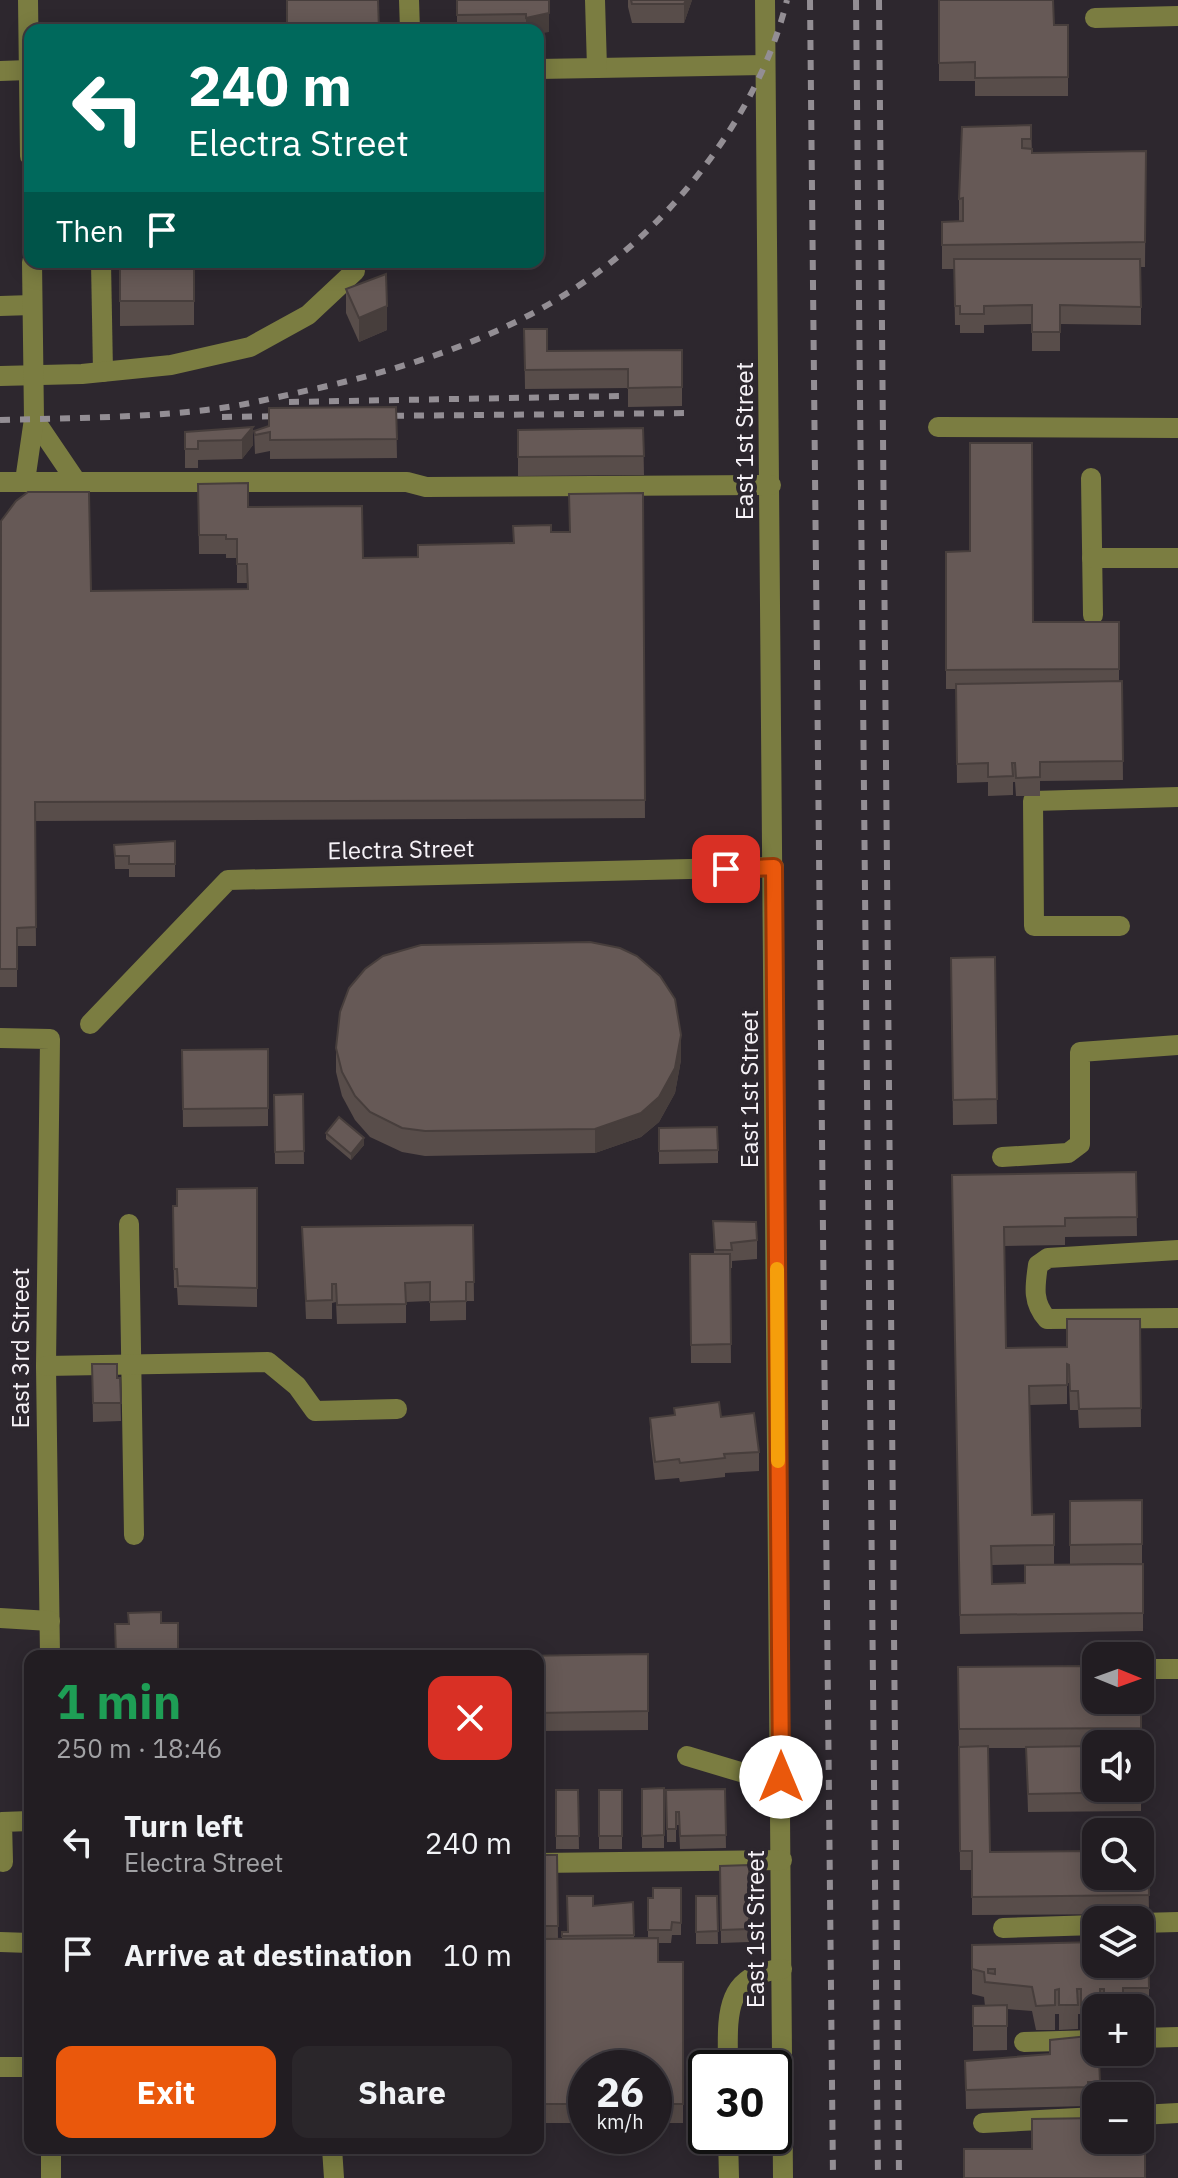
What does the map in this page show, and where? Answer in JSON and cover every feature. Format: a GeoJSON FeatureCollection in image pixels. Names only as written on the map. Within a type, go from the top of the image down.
{"type":"FeatureCollection","features":[{"type":"Feature","properties":{"kind":"street"},"geometry":{"type":"LineString","coordinates":[[28,0],[28,24]]}},
{"type":"Feature","properties":{"kind":"street"},"geometry":{"type":"LineString","coordinates":[[409,0],[410,24]]}},
{"type":"Feature","properties":{"kind":"street"},"geometry":{"type":"LineString","coordinates":[[595,0],[597,68]]}},
{"type":"Feature","properties":{"kind":"street","name":"East 1st Street"},"geometry":{"type":"LineString","coordinates":[[765,0],[783,2178]]}},
{"type":"Feature","properties":{"kind":"street"},"geometry":{"type":"LineString","coordinates":[[1095,18],[1150,8],[1178,16]]}},
{"type":"Feature","properties":{"kind":"street"},"geometry":{"type":"LineString","coordinates":[[544,69],[765,65]]}},
{"type":"Feature","properties":{"kind":"street"},"geometry":{"type":"LineString","coordinates":[[0,71],[24,70]]}},
{"type":"Feature","properties":{"kind":"street"},"geometry":{"type":"LineString","coordinates":[[25,481],[34,419],[32,268]]}},
{"type":"Feature","properties":{"kind":"street"},"geometry":{"type":"LineString","coordinates":[[101,268],[103,372]]}},
{"type":"Feature","properties":{"kind":"street"},"geometry":{"type":"LineString","coordinates":[[0,376],[103,372],[171,365],[250,347],[308,315],[355,271]]}},
{"type":"Feature","properties":{"kind":"street"},"geometry":{"type":"LineString","coordinates":[[0,306],[32,305]]}},
{"type":"Feature","properties":{"kind":"street"},"geometry":{"type":"LineString","coordinates":[[34,419],[76,481]]}},
{"type":"Feature","properties":{"kind":"street"},"geometry":{"type":"LineString","coordinates":[[938,427],[1178,428]]}},
{"type":"Feature","properties":{"kind":"street"},"geometry":{"type":"LineString","coordinates":[[1091,478],[1093,615]]}},
{"type":"Feature","properties":{"kind":"street"},"geometry":{"type":"LineString","coordinates":[[0,482],[407,482],[426,487],[771,485]]}},
{"type":"Feature","properties":{"kind":"street"},"geometry":{"type":"LineString","coordinates":[[1092,558],[1178,558]]}},
{"type":"Feature","properties":{"kind":"street"},"geometry":{"type":"LineString","coordinates":[[1120,926],[1034,926],[1033,801],[1178,797]]}},
{"type":"Feature","properties":{"kind":"street","name":"Electra Street"},"geometry":{"type":"LineString","coordinates":[[90,1024],[228,880],[774,867]]}},
{"type":"Feature","properties":{"kind":"street","name":"East 3rd Street"},"geometry":{"type":"LineString","coordinates":[[0,1038],[50,1039],[46,1366],[50,1650]]}},
{"type":"Feature","properties":{"kind":"street"},"geometry":{"type":"LineString","coordinates":[[1002,1157],[1068,1153],[1080,1144],[1080,1052],[1178,1045]]}},
{"type":"Feature","properties":{"kind":"street"},"geometry":{"type":"LineString","coordinates":[[129,1224],[134,1535]]}},
{"type":"Feature","properties":{"kind":"street"},"geometry":{"type":"LineString","coordinates":[[1178,1250],[1048,1258],[1038,1265],[1035,1287],[1036,1307],[1047,1319],[1178,1318]]}},
{"type":"Feature","properties":{"kind":"street"},"geometry":{"type":"LineString","coordinates":[[46,1366],[268,1362],[297,1386],[315,1411],[397,1409]]}},
{"type":"Feature","properties":{"kind":"street"},"geometry":{"type":"LineString","coordinates":[[0,1618],[50,1621]]}},
{"type":"Feature","properties":{"kind":"street"},"geometry":{"type":"LineString","coordinates":[[1154,1669],[1178,1669]]}},
{"type":"Feature","properties":{"kind":"street"},"geometry":{"type":"LineString","coordinates":[[687,1756],[744,1773],[781,1777]]}},
{"type":"Feature","properties":{"kind":"street"},"geometry":{"type":"LineString","coordinates":[[3,1862],[2,1822],[24,1821]]}},
{"type":"Feature","properties":{"kind":"street"},"geometry":{"type":"LineString","coordinates":[[544,1863],[782,1860]]}},
{"type":"Feature","properties":{"kind":"street"},"geometry":{"type":"LineString","coordinates":[[1154,1923],[1178,1922]]}},
{"type":"Feature","properties":{"kind":"street"},"geometry":{"type":"LineString","coordinates":[[1003,1928],[1082,1925]]}},
{"type":"Feature","properties":{"kind":"street"},"geometry":{"type":"LineString","coordinates":[[0,1942],[24,1943]]}},
{"type":"Feature","properties":{"kind":"street"},"geometry":{"type":"LineString","coordinates":[[728,2050],[728,2013],[733,1998],[749,1977],[782,1969]]}},
{"type":"Feature","properties":{"kind":"street"},"geometry":{"type":"LineString","coordinates":[[1154,2038],[1178,2037]]}},
{"type":"Feature","properties":{"kind":"street"},"geometry":{"type":"LineString","coordinates":[[1024,2042],[1082,2040]]}},
{"type":"Feature","properties":{"kind":"street"},"geometry":{"type":"LineString","coordinates":[[0,2067],[24,2067]]}},
{"type":"Feature","properties":{"kind":"street"},"geometry":{"type":"LineString","coordinates":[[1154,2114],[1178,2113]]}},
{"type":"Feature","properties":{"kind":"street"},"geometry":{"type":"LineString","coordinates":[[983,2123],[1082,2118]]}},
{"type":"Feature","properties":{"kind":"street"},"geometry":{"type":"LineString","coordinates":[[51,2154],[51,2178]]}},
{"type":"Feature","properties":{"kind":"street"},"geometry":{"type":"LineString","coordinates":[[332,2154],[334,2178]]}},
{"type":"Feature","properties":{"kind":"street"},"geometry":{"type":"LineString","coordinates":[[728,2154],[729,2178]]}},
{"type":"Feature","properties":{"kind":"building"},"geometry":{"type":"Polygon","coordinates":[[[287,0],[378,0],[379,24],[287,24],[287,0]]]}},
{"type":"Feature","properties":{"kind":"building"},"geometry":{"type":"Polygon","coordinates":[[[457,0],[549,0],[549,13],[526,18],[526,14],[457,15],[457,0]]]}},
{"type":"Feature","properties":{"kind":"building"},"geometry":{"type":"Polygon","coordinates":[[[631,0],[686,0],[684,4],[632,4],[631,0]]]}},
{"type":"Feature","properties":{"kind":"building"},"geometry":{"type":"Polygon","coordinates":[[[939,0],[1053,0],[1054,25],[1068,25],[1068,77],[975,78],[975,62],[939,63],[939,0]]]}},
{"type":"Feature","properties":{"kind":"building"},"geometry":{"type":"Polygon","coordinates":[[[1031,125],[1031,139],[1022,139],[1022,148],[1032,149],[1032,153],[1146,151],[1145,242],[942,245],[942,222],[963,221],[963,198],[959,199],[962,127],[1031,125]]]}},
{"type":"Feature","properties":{"kind":"building"},"geometry":{"type":"Polygon","coordinates":[[[954,259],[1140,259],[1141,307],[1060,305],[1060,332],[1032,332],[1032,305],[984,306],[984,314],[960,314],[960,306],[955,306],[954,259]]]}},
{"type":"Feature","properties":{"kind":"building"},"geometry":{"type":"Polygon","coordinates":[[[120,268],[194,268],[194,301],[120,301],[120,268]]]}},
{"type":"Feature","properties":{"kind":"building"},"geometry":{"type":"Polygon","coordinates":[[[386,274],[387,306],[359,318],[346,289],[386,274]]]}},
{"type":"Feature","properties":{"kind":"building"},"geometry":{"type":"Polygon","coordinates":[[[524,329],[547,329],[547,351],[682,350],[682,387],[628,388],[628,369],[525,370],[524,329]]]}},
{"type":"Feature","properties":{"kind":"building"},"geometry":{"type":"Polygon","coordinates":[[[396,407],[397,439],[270,440],[270,432],[255,435],[254,431],[269,426],[269,408],[396,407]]]}},
{"type":"Feature","properties":{"kind":"building"},"geometry":{"type":"Polygon","coordinates":[[[253,427],[242,440],[198,441],[198,449],[185,449],[185,432],[253,427]]]}},
{"type":"Feature","properties":{"kind":"building"},"geometry":{"type":"Polygon","coordinates":[[[643,428],[644,456],[518,457],[518,430],[643,428]]]}},
{"type":"Feature","properties":{"kind":"building"},"geometry":{"type":"Polygon","coordinates":[[[970,443],[1032,443],[1033,622],[1119,622],[1119,669],[946,670],[946,552],[970,551],[970,443]]]}},
{"type":"Feature","properties":{"kind":"building"},"geometry":{"type":"Polygon","coordinates":[[[248,483],[248,507],[362,506],[363,558],[418,557],[418,545],[514,543],[513,526],[551,525],[551,532],[570,532],[569,494],[643,493],[645,800],[35,802],[36,927],[17,928],[17,969],[0,969],[1,521],[16,501],[28,492],[89,492],[91,591],[248,589],[247,564],[237,564],[237,539],[226,539],[226,535],[199,535],[198,484],[248,483]]]}},
{"type":"Feature","properties":{"kind":"building"},"geometry":{"type":"Polygon","coordinates":[[[1122,681],[1123,761],[1040,762],[1040,777],[1016,778],[1015,763],[1012,763],[1013,776],[988,777],[988,763],[957,764],[956,684],[1122,681]]]}},
{"type":"Feature","properties":{"kind":"building"},"geometry":{"type":"Polygon","coordinates":[[[175,841],[175,864],[129,864],[129,856],[115,856],[114,845],[175,841]]]}},
{"type":"Feature","properties":{"kind":"building"},"geometry":{"type":"Polygon","coordinates":[[[590,942],[620,948],[637,956],[660,976],[675,999],[681,1035],[675,1068],[659,1097],[641,1113],[595,1129],[425,1131],[402,1128],[370,1112],[355,1096],[342,1072],[336,1048],[340,1012],[349,988],[365,969],[383,956],[421,945],[590,942]]]}},
{"type":"Feature","properties":{"kind":"building"},"geometry":{"type":"Polygon","coordinates":[[[995,957],[997,1099],[953,1100],[951,958],[995,957]]]}},
{"type":"Feature","properties":{"kind":"building"},"geometry":{"type":"Polygon","coordinates":[[[268,1049],[268,1108],[183,1109],[182,1050],[268,1049]]]}},
{"type":"Feature","properties":{"kind":"building"},"geometry":{"type":"Polygon","coordinates":[[[303,1094],[304,1151],[275,1152],[274,1095],[303,1094]]]}},
{"type":"Feature","properties":{"kind":"building"},"geometry":{"type":"Polygon","coordinates":[[[339,1117],[364,1138],[351,1154],[326,1133],[339,1117]]]}},
{"type":"Feature","properties":{"kind":"building"},"geometry":{"type":"Polygon","coordinates":[[[717,1127],[718,1150],[659,1151],[659,1128],[717,1127]]]}},
{"type":"Feature","properties":{"kind":"building"},"geometry":{"type":"Polygon","coordinates":[[[1136,1172],[1137,1217],[1065,1218],[1065,1226],[1004,1227],[1006,1348],[1067,1347],[1067,1319],[1140,1319],[1141,1408],[1079,1409],[1078,1391],[1070,1391],[1067,1364],[1067,1385],[1029,1386],[1032,1515],[1054,1514],[1054,1545],[991,1546],[992,1584],[1025,1583],[1025,1565],[1143,1564],[1143,1613],[960,1615],[952,1175],[1136,1172]]]}},
{"type":"Feature","properties":{"kind":"building"},"geometry":{"type":"Polygon","coordinates":[[[257,1188],[257,1288],[178,1286],[177,1269],[174,1269],[173,1206],[177,1206],[177,1189],[257,1188]]]}},
{"type":"Feature","properties":{"kind":"building"},"geometry":{"type":"Polygon","coordinates":[[[713,1221],[756,1222],[757,1240],[731,1243],[732,1250],[715,1250],[713,1221]]]}},
{"type":"Feature","properties":{"kind":"building"},"geometry":{"type":"Polygon","coordinates":[[[473,1225],[474,1282],[466,1282],[466,1301],[430,1302],[430,1282],[405,1283],[406,1304],[337,1305],[336,1284],[332,1284],[332,1300],[306,1301],[302,1227],[473,1225]]]}},
{"type":"Feature","properties":{"kind":"building"},"geometry":{"type":"Polygon","coordinates":[[[690,1254],[730,1254],[731,1344],[691,1345],[690,1254]]]}},
{"type":"Feature","properties":{"kind":"building"},"geometry":{"type":"Polygon","coordinates":[[[92,1364],[117,1364],[121,1403],[93,1403],[92,1364]]]}},
{"type":"Feature","properties":{"kind":"building"},"geometry":{"type":"Polygon","coordinates":[[[719,1402],[721,1417],[754,1413],[759,1452],[724,1454],[725,1458],[680,1463],[679,1459],[655,1462],[650,1418],[675,1415],[674,1408],[719,1402]]]}},
{"type":"Feature","properties":{"kind":"building"},"geometry":{"type":"Polygon","coordinates":[[[1142,1500],[1142,1544],[1070,1545],[1070,1501],[1142,1500]]]}},
{"type":"Feature","properties":{"kind":"building"},"geometry":{"type":"Polygon","coordinates":[[[161,1612],[161,1623],[178,1623],[178,1650],[116,1650],[115,1624],[129,1624],[128,1613],[161,1612]]]}},
{"type":"Feature","properties":{"kind":"building"},"geometry":{"type":"Polygon","coordinates":[[[648,1654],[648,1711],[544,1713],[544,1656],[648,1654]]]}},
{"type":"Feature","properties":{"kind":"building"},"geometry":{"type":"Polygon","coordinates":[[[1082,1666],[1082,1714],[1141,1714],[1141,1728],[959,1729],[958,1667],[1082,1666]]]}},
{"type":"Feature","properties":{"kind":"building"},"geometry":{"type":"Polygon","coordinates":[[[988,1746],[990,1852],[1082,1851],[1082,1890],[1149,1890],[1149,1895],[972,1897],[972,1851],[960,1851],[959,1747],[988,1746]]]}},
{"type":"Feature","properties":{"kind":"building"},"geometry":{"type":"Polygon","coordinates":[[[1082,1746],[1082,1793],[1028,1794],[1026,1747],[1082,1746]]]}},
{"type":"Feature","properties":{"kind":"building"},"geometry":{"type":"Polygon","coordinates":[[[664,1788],[664,1835],[642,1836],[642,1789],[664,1788]]]}},
{"type":"Feature","properties":{"kind":"building"},"geometry":{"type":"Polygon","coordinates":[[[725,1789],[726,1835],[680,1836],[679,1812],[676,1812],[676,1829],[667,1829],[666,1790],[725,1789]]]}},
{"type":"Feature","properties":{"kind":"building"},"geometry":{"type":"Polygon","coordinates":[[[556,1790],[578,1790],[579,1836],[556,1836],[556,1790]]]}},
{"type":"Feature","properties":{"kind":"building"},"geometry":{"type":"Polygon","coordinates":[[[599,1790],[622,1790],[622,1836],[599,1836],[599,1790]]]}},
{"type":"Feature","properties":{"kind":"building"},"geometry":{"type":"Polygon","coordinates":[[[544,1855],[557,1855],[558,1926],[544,1926],[544,1855]]]}},
{"type":"Feature","properties":{"kind":"building"},"geometry":{"type":"Polygon","coordinates":[[[749,1865],[749,1929],[721,1930],[720,1866],[749,1865]]]}},
{"type":"Feature","properties":{"kind":"building"},"geometry":{"type":"Polygon","coordinates":[[[653,1888],[681,1888],[681,1923],[672,1922],[671,1930],[648,1930],[648,1898],[653,1898],[653,1888]]]}},
{"type":"Feature","properties":{"kind":"building"},"geometry":{"type":"Polygon","coordinates":[[[567,1896],[593,1896],[593,1906],[633,1902],[634,1935],[562,1936],[562,1932],[568,1932],[567,1896]]]}},
{"type":"Feature","properties":{"kind":"building"},"geometry":{"type":"Polygon","coordinates":[[[696,1896],[717,1896],[718,1931],[696,1932],[696,1896]]]}},
{"type":"Feature","properties":{"kind":"building"},"geometry":{"type":"Polygon","coordinates":[[[658,1938],[658,1962],[683,1962],[683,2104],[672,2104],[672,2050],[568,2050],[568,2104],[544,2104],[544,1939],[658,1938]]]}},
{"type":"Feature","properties":{"kind":"building"},"geometry":{"type":"Polygon","coordinates":[[[1082,1942],[1082,1978],[1149,1978],[1149,1988],[1123,1988],[1123,1994],[1104,1994],[1104,1989],[1100,1989],[1100,1994],[1082,1994],[1082,2005],[1081,1989],[1077,1989],[1078,2005],[1059,2005],[1059,1989],[1055,1990],[1055,2005],[1036,2006],[1032,1987],[985,1982],[984,1972],[972,1969],[972,1945],[1082,1942]]]}},
{"type":"Feature","properties":{"kind":"building"},"geometry":{"type":"Polygon","coordinates":[[[1007,2005],[1007,2026],[973,2026],[973,2006],[1007,2005]]]}},
{"type":"Feature","properties":{"kind":"building"},"geometry":{"type":"Polygon","coordinates":[[[1082,2037],[1082,2066],[1099,2066],[1100,2082],[1082,2082],[1082,2087],[966,2090],[965,2061],[1050,2054],[1050,2040],[1082,2037]]]}},
{"type":"Feature","properties":{"kind":"building"},"geometry":{"type":"Polygon","coordinates":[[[1082,2118],[1082,2154],[1145,2154],[1145,2178],[964,2178],[964,2149],[1032,2149],[1032,2119],[1082,2118]]]}},
{"type":"Feature","properties":{"kind":"railway"},"geometry":{"type":"LineString","coordinates":[[0,420],[155,415],[248,403],[376,374],[431,357],[533,313],[580,285],[624,252],[665,213],[704,167],[754,88],[773,45],[787,0]]}},
{"type":"Feature","properties":{"kind":"railway"},"geometry":{"type":"LineString","coordinates":[[810,0],[833,2178]]}},
{"type":"Feature","properties":{"kind":"railway"},"geometry":{"type":"LineString","coordinates":[[856,0],[878,2178]]}},
{"type":"Feature","properties":{"kind":"railway"},"geometry":{"type":"LineString","coordinates":[[879,0],[899,2178]]}},
{"type":"Feature","properties":{"kind":"railway"},"geometry":{"type":"LineString","coordinates":[[289,402],[621,396]]}},
{"type":"Feature","properties":{"kind":"railway"},"geometry":{"type":"LineString","coordinates":[[374,416],[690,413]]}},
{"type":"Feature","properties":{"kind":"railway"},"geometry":{"type":"LineString","coordinates":[[222,417],[290,416]]}},
{"type":"Feature","properties":{"kind":"slow traffic"},"geometry":{"type":"LineString","coordinates":[[777,1269],[778,1461]]}},
{"type":"Feature","properties":{"kind":"route"},"geometry":{"type":"LineString","coordinates":[[726,869],[774,867],[781,1777]]}}]}
